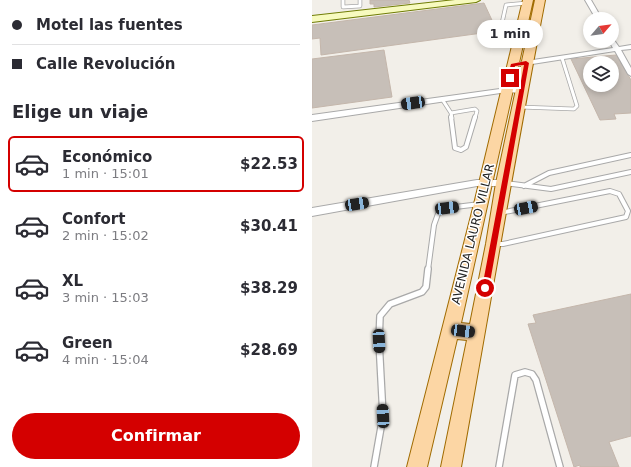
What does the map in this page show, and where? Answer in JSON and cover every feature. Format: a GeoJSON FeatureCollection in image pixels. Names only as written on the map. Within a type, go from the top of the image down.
{"type":"FeatureCollection","features":[{"type":"Feature","properties":{"kind":"main road"},"geometry":{"type":"LineString","coordinates":[[312,19],[354,11],[476,0]]}},
{"type":"Feature","properties":{"kind":"main road","name":"AVENIDA LAURO VILLAR"},"geometry":{"type":"LineString","coordinates":[[520,64],[522,27],[532,1]]}},
{"type":"Feature","properties":{"kind":"main road","name":"AVENIDA LAURO VILLAR"},"geometry":{"type":"LineString","coordinates":[[417,467],[486,182],[514,91],[532,1]]}},
{"type":"Feature","properties":{"kind":"main road","name":"AVENIDA LAURO VILLAR"},"geometry":{"type":"LineString","coordinates":[[451,467],[494,244],[503,183],[518,107],[514,91]]}},
{"type":"Feature","properties":{"kind":"main road"},"geometry":{"type":"LineString","coordinates":[[450,330],[477,333]]}},
{"type":"Feature","properties":{"kind":"street"},"geometry":{"type":"LineString","coordinates":[[588,0],[595,12]]}},
{"type":"Feature","properties":{"kind":"street"},"geometry":{"type":"LineString","coordinates":[[520,64],[631,47]]}},
{"type":"Feature","properties":{"kind":"street"},"geometry":{"type":"LineString","coordinates":[[617,49],[631,74]]}},
{"type":"Feature","properties":{"kind":"street"},"geometry":{"type":"LineString","coordinates":[[312,118],[442,99],[514,91]]}},
{"type":"Feature","properties":{"kind":"street"},"geometry":{"type":"LineString","coordinates":[[312,212],[486,182],[503,183]]}},
{"type":"Feature","properties":{"kind":"lane"},"geometry":{"type":"LineString","coordinates":[[344,0],[343,7],[354,11],[360,6],[360,0]]}},
{"type":"Feature","properties":{"kind":"lane"},"geometry":{"type":"LineString","coordinates":[[522,27],[502,23],[506,5],[532,1]]}},
{"type":"Feature","properties":{"kind":"lane"},"geometry":{"type":"LineString","coordinates":[[518,107],[574,109],[577,106],[562,58]]}},
{"type":"Feature","properties":{"kind":"lane"},"geometry":{"type":"LineString","coordinates":[[442,99],[451,113],[453,142],[455,148],[461,150],[466,147],[477,111],[475,109],[451,113]]}},
{"type":"Feature","properties":{"kind":"lane"},"geometry":{"type":"LineString","coordinates":[[524,186],[549,173],[631,155]]}},
{"type":"Feature","properties":{"kind":"lane"},"geometry":{"type":"LineString","coordinates":[[503,183],[551,189],[631,172]]}},
{"type":"Feature","properties":{"kind":"lane"},"geometry":{"type":"LineString","coordinates":[[494,244],[503,244],[626,217],[628,211],[619,194],[610,191],[499,213]]}},
{"type":"Feature","properties":{"kind":"lane"},"geometry":{"type":"LineString","coordinates":[[374,467],[383,416],[379,341],[380,316],[390,304],[422,292],[426,287],[434,225],[439,211],[447,208],[481,204]]}},
{"type":"Feature","properties":{"kind":"lane"},"geometry":{"type":"LineString","coordinates":[[500,467],[515,375],[524,372],[532,374],[536,380],[560,467]]}},
{"type":"Feature","properties":{"kind":"building"},"geometry":{"type":"Polygon","coordinates":[[[370,0],[409,0],[410,3],[374,7],[374,4],[370,4],[370,0]]]}},
{"type":"Feature","properties":{"kind":"building"},"geometry":{"type":"Polygon","coordinates":[[[484,3],[497,31],[321,55],[320,38],[312,39],[312,25],[484,3]]]}},
{"type":"Feature","properties":{"kind":"building"},"geometry":{"type":"Polygon","coordinates":[[[384,50],[392,97],[312,108],[312,59],[384,50]]]}},
{"type":"Feature","properties":{"kind":"building"},"geometry":{"type":"Polygon","coordinates":[[[583,58],[583,84],[571,59],[583,58]]]}},
{"type":"Feature","properties":{"kind":"building"},"geometry":{"type":"Polygon","coordinates":[[[619,60],[631,80],[631,113],[614,114],[616,119],[600,120],[587,92],[619,92],[619,60]]]}},
{"type":"Feature","properties":{"kind":"building"},"geometry":{"type":"Polygon","coordinates":[[[631,294],[631,436],[609,442],[619,467],[580,467],[580,465],[574,467],[528,324],[536,323],[533,315],[631,294]]]}},
{"type":"Feature","properties":{"kind":"route"},"geometry":{"type":"LineString","coordinates":[[485,288],[526,63],[513,65],[510,78]]}}]}
